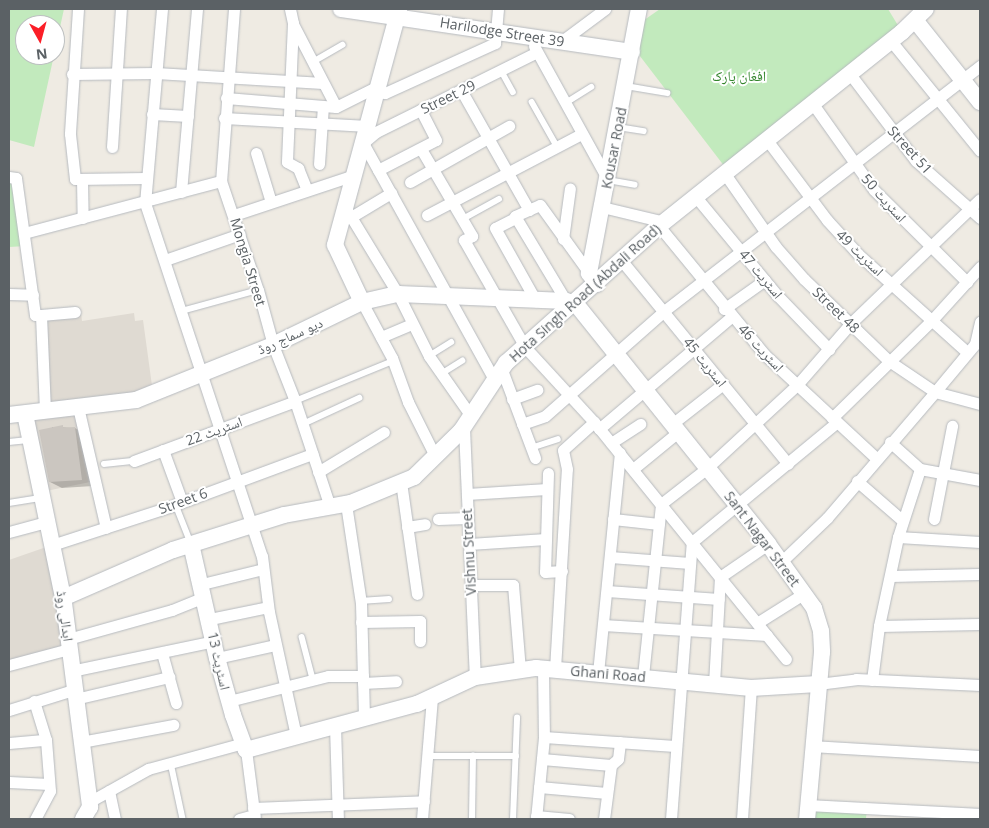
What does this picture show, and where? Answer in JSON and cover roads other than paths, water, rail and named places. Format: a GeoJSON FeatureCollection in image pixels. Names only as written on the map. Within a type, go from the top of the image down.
{"type":"FeatureCollection","features":[{"type":"Feature","properties":{"kind":"street"},"geometry":{"type":"LineString","coordinates":[[78,9],[72,74],[70,134],[83,218]]}},
{"type":"Feature","properties":{"kind":"street"},"geometry":{"type":"LineString","coordinates":[[112,147],[121,9]]}},
{"type":"Feature","properties":{"kind":"street"},"geometry":{"type":"LineString","coordinates":[[162,9],[145,203],[182,311],[199,373],[252,525],[263,569],[283,686],[296,736]]}},
{"type":"Feature","properties":{"kind":"street"},"geometry":{"type":"LineString","coordinates":[[181,192],[197,9]]}},
{"type":"Feature","properties":{"kind":"street","name":"Mongia Street"},"geometry":{"type":"LineString","coordinates":[[234,9],[224,118],[222,181],[258,290],[272,345],[295,401],[318,472],[338,505],[360,600],[364,718]]}},
{"type":"Feature","properties":{"kind":"street"},"geometry":{"type":"LineString","coordinates":[[290,9],[293,23],[336,106]]}},
{"type":"Feature","properties":{"kind":"street","name":"Harilodge Street 39"},"geometry":{"type":"LineString","coordinates":[[341,9],[397,12],[497,32],[632,52]]}},
{"type":"Feature","properties":{"kind":"street"},"geometry":{"type":"LineString","coordinates":[[379,88],[385,93],[495,43],[498,9]]}},
{"type":"Feature","properties":{"kind":"street"},"geometry":{"type":"LineString","coordinates":[[562,41],[605,9]]}},
{"type":"Feature","properties":{"kind":"street","name":"Kousar Road"},"geometry":{"type":"LineString","coordinates":[[593,279],[602,207],[640,9]]}},
{"type":"Feature","properties":{"kind":"street"},"geometry":{"type":"LineString","coordinates":[[397,12],[379,88],[354,175],[348,212],[335,245],[393,362],[408,402],[435,456]]}},
{"type":"Feature","properties":{"kind":"street"},"geometry":{"type":"LineString","coordinates":[[921,14],[980,102]]}},
{"type":"Feature","properties":{"kind":"street","name":"Hota Singh Road (Abdali Road)"},"geometry":{"type":"LineString","coordinates":[[63,598],[191,544],[284,514],[338,505],[414,477],[467,422],[498,376],[593,279],[622,261],[662,224],[850,74],[921,14]]}},
{"type":"Feature","properties":{"kind":"street"},"geometry":{"type":"LineString","coordinates":[[293,23],[287,162],[298,168],[307,190]]}},
{"type":"Feature","properties":{"kind":"street"},"geometry":{"type":"LineString","coordinates":[[532,36],[535,53],[608,180]]}},
{"type":"Feature","properties":{"kind":"street"},"geometry":{"type":"LineString","coordinates":[[890,41],[980,151]]}},
{"type":"Feature","properties":{"kind":"street","name":"Street 29"},"geometry":{"type":"LineString","coordinates":[[363,143],[376,132],[535,53]]}},
{"type":"Feature","properties":{"kind":"street"},"geometry":{"type":"LineString","coordinates":[[522,424],[545,416],[664,312],[980,66]]}},
{"type":"Feature","properties":{"kind":"street"},"geometry":{"type":"LineString","coordinates":[[72,74],[156,73],[324,83]]}},
{"type":"Feature","properties":{"kind":"street","name":"Street 51"},"geometry":{"type":"LineString","coordinates":[[850,74],[916,161],[980,218]]}},
{"type":"Feature","properties":{"kind":"street"},"geometry":{"type":"LineString","coordinates":[[226,98],[336,106],[379,88]]}},
{"type":"Feature","properties":{"kind":"street"},"geometry":{"type":"LineString","coordinates":[[461,90],[529,210]]}},
{"type":"Feature","properties":{"kind":"street","name":"اسٹریٹ 50"},"geometry":{"type":"LineString","coordinates":[[812,104],[874,190],[967,282]]}},
{"type":"Feature","properties":{"kind":"street"},"geometry":{"type":"LineString","coordinates":[[319,164],[323,106]]}},
{"type":"Feature","properties":{"kind":"street"},"geometry":{"type":"LineString","coordinates":[[378,170],[436,140],[421,110]]}},
{"type":"Feature","properties":{"kind":"street"},"geometry":{"type":"LineString","coordinates":[[152,114],[188,116]]}},
{"type":"Feature","properties":{"kind":"street"},"geometry":{"type":"LineString","coordinates":[[224,118],[368,126]]}},
{"type":"Feature","properties":{"kind":"street"},"geometry":{"type":"LineString","coordinates":[[410,182],[509,126]]}},
{"type":"Feature","properties":{"kind":"street"},"geometry":{"type":"LineString","coordinates":[[427,215],[581,134]]}},
{"type":"Feature","properties":{"kind":"street","name":"اسٹریٹ 49"},"geometry":{"type":"LineString","coordinates":[[767,140],[827,220],[893,285],[932,320],[974,347]]}},
{"type":"Feature","properties":{"kind":"street"},"geometry":{"type":"LineString","coordinates":[[363,143],[450,296],[512,399],[533,453]]}},
{"type":"Feature","properties":{"kind":"street"},"geometry":{"type":"LineString","coordinates":[[421,149],[472,236],[464,240],[525,347],[570,393],[597,425],[786,659]]}},
{"type":"Feature","properties":{"kind":"street"},"geometry":{"type":"LineString","coordinates":[[256,153],[271,202]]}},
{"type":"Feature","properties":{"kind":"street","name":"Street 48"},"geometry":{"type":"LineString","coordinates":[[725,174],[766,232],[804,280],[889,360],[935,392],[980,404]]}},
{"type":"Feature","properties":{"kind":"street"},"geometry":{"type":"LineString","coordinates":[[234,215],[354,175]]}},
{"type":"Feature","properties":{"kind":"street"},"geometry":{"type":"LineString","coordinates":[[9,176],[16,178],[35,315],[75,312]]}},
{"type":"Feature","properties":{"kind":"street"},"geometry":{"type":"LineString","coordinates":[[78,179],[146,178]]}},
{"type":"Feature","properties":{"kind":"street"},"geometry":{"type":"LineString","coordinates":[[24,233],[145,203],[222,181]]}},
{"type":"Feature","properties":{"kind":"street"},"geometry":{"type":"LineString","coordinates":[[563,239],[570,188]]}},
{"type":"Feature","properties":{"kind":"street"},"geometry":{"type":"LineString","coordinates":[[348,212],[391,193]]}},
{"type":"Feature","properties":{"kind":"street","name":"اسٹریٹ 47"},"geometry":{"type":"LineString","coordinates":[[696,197],[765,280],[829,349]]}},
{"type":"Feature","properties":{"kind":"street"},"geometry":{"type":"LineString","coordinates":[[643,676],[661,504],[707,468],[797,385],[850,324],[932,248],[980,199]]}},
{"type":"Feature","properties":{"kind":"street"},"geometry":{"type":"LineString","coordinates":[[536,301],[495,228],[529,210],[540,206],[593,279]]}},
{"type":"Feature","properties":{"kind":"street"},"geometry":{"type":"LineString","coordinates":[[602,207],[662,224]]}},
{"type":"Feature","properties":{"kind":"street"},"geometry":{"type":"LineString","coordinates":[[348,212],[398,294],[429,356],[442,374],[467,422]]}},
{"type":"Feature","properties":{"kind":"street"},"geometry":{"type":"LineString","coordinates":[[515,218],[571,302]]}},
{"type":"Feature","properties":{"kind":"street","name":"اسٹریٹ 46"},"geometry":{"type":"LineString","coordinates":[[662,224],[703,282],[728,313],[797,385],[876,458]]}},
{"type":"Feature","properties":{"kind":"street"},"geometry":{"type":"LineString","coordinates":[[165,260],[240,234]]}},
{"type":"Feature","properties":{"kind":"street","name":"اسٹریٹ 45"},"geometry":{"type":"LineString","coordinates":[[622,261],[788,464]]}},
{"type":"Feature","properties":{"kind":"street"},"geometry":{"type":"LineString","coordinates":[[671,819],[679,680],[692,542],[788,464],[834,420],[889,360],[932,320],[980,267]]}},
{"type":"Feature","properties":{"kind":"street"},"geometry":{"type":"LineString","coordinates":[[569,819],[536,818],[549,669],[562,571],[567,469],[563,450],[645,391],[695,349],[728,313],[765,280]]}},
{"type":"Feature","properties":{"kind":"street"},"geometry":{"type":"LineString","coordinates":[[9,294],[33,295]]}},
{"type":"Feature","properties":{"kind":"street","name":"دیو سماج روڈ"},"geometry":{"type":"LineString","coordinates":[[17,414],[136,400],[272,345],[362,302],[398,294],[571,302]]}},
{"type":"Feature","properties":{"kind":"street","name":"Sant Nagar Street"},"geometry":{"type":"LineString","coordinates":[[571,302],[615,353],[738,506],[814,608],[822,631],[807,812]]}},
{"type":"Feature","properties":{"kind":"street"},"geometry":{"type":"LineString","coordinates":[[42,314],[45,411]]}},
{"type":"Feature","properties":{"kind":"street"},"geometry":{"type":"LineString","coordinates":[[781,562],[827,518],[876,458],[974,347],[980,322]]}},
{"type":"Feature","properties":{"kind":"street"},"geometry":{"type":"LineString","coordinates":[[381,337],[412,324]]}},
{"type":"Feature","properties":{"kind":"street"},"geometry":{"type":"LineString","coordinates":[[632,469],[723,384]]}},
{"type":"Feature","properties":{"kind":"street"},"geometry":{"type":"LineString","coordinates":[[512,399],[537,390]]}},
{"type":"Feature","properties":{"kind":"street","name":"اسٹریٹ 22"},"geometry":{"type":"LineString","coordinates":[[134,461],[295,401]]}},
{"type":"Feature","properties":{"kind":"street"},"geometry":{"type":"LineString","coordinates":[[78,407],[106,528]]}},
{"type":"Feature","properties":{"kind":"street","name":"ابدالی روڈ"},"geometry":{"type":"LineString","coordinates":[[17,414],[30,439],[63,598],[89,802],[83,819]]}},
{"type":"Feature","properties":{"kind":"street","name":"Vishnu Street"},"geometry":{"type":"LineString","coordinates":[[467,422],[467,494],[475,677]]}},
{"type":"Feature","properties":{"kind":"street"},"geometry":{"type":"LineString","coordinates":[[611,443],[640,424]]}},
{"type":"Feature","properties":{"kind":"street"},"geometry":{"type":"LineString","coordinates":[[934,519],[952,426]]}},
{"type":"Feature","properties":{"kind":"street"},"geometry":{"type":"LineString","coordinates":[[318,472],[384,432]]}},
{"type":"Feature","properties":{"kind":"street"},"geometry":{"type":"LineString","coordinates":[[890,442],[920,469],[980,480]]}},
{"type":"Feature","properties":{"kind":"street"},"geometry":{"type":"LineString","coordinates":[[163,450],[179,503]]}},
{"type":"Feature","properties":{"kind":"street"},"geometry":{"type":"LineString","coordinates":[[598,673],[620,453]]}},
{"type":"Feature","properties":{"kind":"street","name":"Street 6"},"geometry":{"type":"LineString","coordinates":[[52,545],[179,503],[312,454]]}},
{"type":"Feature","properties":{"kind":"street"},"geometry":{"type":"LineString","coordinates":[[872,680],[880,626],[898,537],[920,469]]}},
{"type":"Feature","properties":{"kind":"street"},"geometry":{"type":"LineString","coordinates":[[548,473],[545,572],[562,571]]}},
{"type":"Feature","properties":{"kind":"street"},"geometry":{"type":"LineString","coordinates":[[857,481],[902,520]]}},
{"type":"Feature","properties":{"kind":"street"},"geometry":{"type":"LineString","coordinates":[[401,482],[417,594]]}},
{"type":"Feature","properties":{"kind":"street"},"geometry":{"type":"LineString","coordinates":[[467,494],[547,489]]}},
{"type":"Feature","properties":{"kind":"street"},"geometry":{"type":"LineString","coordinates":[[438,519],[468,518]]}},
{"type":"Feature","properties":{"kind":"street"},"geometry":{"type":"LineString","coordinates":[[614,519],[659,524]]}},
{"type":"Feature","properties":{"kind":"street"},"geometry":{"type":"LineString","coordinates":[[9,532],[47,522]]}},
{"type":"Feature","properties":{"kind":"street"},"geometry":{"type":"LineString","coordinates":[[407,527],[425,524]]}},
{"type":"Feature","properties":{"kind":"street"},"geometry":{"type":"LineString","coordinates":[[898,537],[980,542]]}},
{"type":"Feature","properties":{"kind":"street"},"geometry":{"type":"LineString","coordinates":[[469,544],[546,539]]}},
{"type":"Feature","properties":{"kind":"street","name":"اسٹریٹ 13"},"geometry":{"type":"LineString","coordinates":[[191,544],[210,620],[217,658],[229,701],[245,746],[254,814]]}},
{"type":"Feature","properties":{"kind":"street"},"geometry":{"type":"LineString","coordinates":[[720,577],[768,544]]}},
{"type":"Feature","properties":{"kind":"street"},"geometry":{"type":"LineString","coordinates":[[610,557],[690,563]]}},
{"type":"Feature","properties":{"kind":"street"},"geometry":{"type":"LineString","coordinates":[[9,665],[172,610],[203,590],[263,569]]}},
{"type":"Feature","properties":{"kind":"street"},"geometry":{"type":"LineString","coordinates":[[890,576],[980,574]]}},
{"type":"Feature","properties":{"kind":"street"},"geometry":{"type":"LineString","coordinates":[[714,684],[720,577]]}},
{"type":"Feature","properties":{"kind":"street"},"geometry":{"type":"LineString","coordinates":[[471,586],[513,585],[520,670]]}},
{"type":"Feature","properties":{"kind":"street"},"geometry":{"type":"LineString","coordinates":[[607,591],[719,599]]}},
{"type":"Feature","properties":{"kind":"street"},"geometry":{"type":"LineString","coordinates":[[757,623],[804,594]]}},
{"type":"Feature","properties":{"kind":"street"},"geometry":{"type":"LineString","coordinates":[[210,620],[268,606]]}},
{"type":"Feature","properties":{"kind":"street"},"geometry":{"type":"LineString","coordinates":[[361,622],[420,621],[420,641]]}},
{"type":"Feature","properties":{"kind":"street"},"geometry":{"type":"LineString","coordinates":[[880,626],[980,624]]}},
{"type":"Feature","properties":{"kind":"street"},"geometry":{"type":"LineString","coordinates":[[604,625],[767,635]]}},
{"type":"Feature","properties":{"kind":"street"},"geometry":{"type":"LineString","coordinates":[[71,671],[214,642]]}},
{"type":"Feature","properties":{"kind":"street"},"geometry":{"type":"LineString","coordinates":[[217,658],[275,645]]}},
{"type":"Feature","properties":{"kind":"street"},"geometry":{"type":"LineString","coordinates":[[162,652],[176,703]]}},
{"type":"Feature","properties":{"kind":"street","name":"Ghani Road"},"geometry":{"type":"LineString","coordinates":[[245,746],[296,736],[364,718],[432,697],[475,677],[520,670],[549,669],[643,676],[751,688],[872,680],[980,685]]}},
{"type":"Feature","properties":{"kind":"street"},"geometry":{"type":"LineString","coordinates":[[229,701],[328,676],[396,681]]}},
{"type":"Feature","properties":{"kind":"street"},"geometry":{"type":"LineString","coordinates":[[9,710],[34,701],[169,677]]}},
{"type":"Feature","properties":{"kind":"street"},"geometry":{"type":"LineString","coordinates":[[742,819],[751,688]]}},
{"type":"Feature","properties":{"kind":"street"},"geometry":{"type":"LineString","coordinates":[[422,819],[432,697]]}},
{"type":"Feature","properties":{"kind":"street"},"geometry":{"type":"LineString","coordinates":[[34,701],[46,740],[50,791],[35,819]]}},
{"type":"Feature","properties":{"kind":"street"},"geometry":{"type":"LineString","coordinates":[[81,742],[173,724]]}},
{"type":"Feature","properties":{"kind":"street"},"geometry":{"type":"LineString","coordinates":[[335,726],[338,819]]}},
{"type":"Feature","properties":{"kind":"street"},"geometry":{"type":"LineString","coordinates":[[544,737],[675,746]]}},
{"type":"Feature","properties":{"kind":"street"},"geometry":{"type":"LineString","coordinates":[[9,743],[46,740]]}},
{"type":"Feature","properties":{"kind":"street"},"geometry":{"type":"LineString","coordinates":[[604,819],[611,765],[618,759],[620,742]]}},
{"type":"Feature","properties":{"kind":"street"},"geometry":{"type":"LineString","coordinates":[[89,802],[148,770],[245,746]]}},
{"type":"Feature","properties":{"kind":"street"},"geometry":{"type":"LineString","coordinates":[[812,746],[980,756]]}},
{"type":"Feature","properties":{"kind":"street"},"geometry":{"type":"LineString","coordinates":[[542,759],[611,765]]}},
{"type":"Feature","properties":{"kind":"street"},"geometry":{"type":"LineString","coordinates":[[9,782],[49,784]]}},
{"type":"Feature","properties":{"kind":"street"},"geometry":{"type":"LineString","coordinates":[[538,787],[607,793]]}},
{"type":"Feature","properties":{"kind":"street"},"geometry":{"type":"LineString","coordinates":[[109,791],[115,819]]}},
{"type":"Feature","properties":{"kind":"street"},"geometry":{"type":"LineString","coordinates":[[239,819],[254,814],[338,804],[424,801]]}},
{"type":"Feature","properties":{"kind":"street"},"geometry":{"type":"LineString","coordinates":[[807,812],[980,814]]}},
{"type":"Feature","properties":{"kind":"lane"},"geometry":{"type":"LineString","coordinates":[[312,62],[343,45]]}},
{"type":"Feature","properties":{"kind":"lane"},"geometry":{"type":"LineString","coordinates":[[501,70],[513,92]]}},
{"type":"Feature","properties":{"kind":"lane"},"geometry":{"type":"LineString","coordinates":[[626,86],[667,93]]}},
{"type":"Feature","properties":{"kind":"lane"},"geometry":{"type":"LineString","coordinates":[[564,104],[591,87]]}},
{"type":"Feature","properties":{"kind":"lane"},"geometry":{"type":"LineString","coordinates":[[532,102],[557,146]]}},
{"type":"Feature","properties":{"kind":"lane"},"geometry":{"type":"LineString","coordinates":[[618,127],[644,132]]}},
{"type":"Feature","properties":{"kind":"lane"},"geometry":{"type":"LineString","coordinates":[[608,180],[635,185]]}},
{"type":"Feature","properties":{"kind":"lane"},"geometry":{"type":"LineString","coordinates":[[462,219],[499,199]]}},
{"type":"Feature","properties":{"kind":"lane"},"geometry":{"type":"LineString","coordinates":[[182,311],[258,290]]}},
{"type":"Feature","properties":{"kind":"lane"},"geometry":{"type":"LineString","coordinates":[[429,356],[451,342]]}},
{"type":"Feature","properties":{"kind":"lane"},"geometry":{"type":"LineString","coordinates":[[442,374],[462,361]]}},
{"type":"Feature","properties":{"kind":"lane"},"geometry":{"type":"LineString","coordinates":[[295,401],[393,362]]}},
{"type":"Feature","properties":{"kind":"lane"},"geometry":{"type":"LineString","coordinates":[[303,424],[359,398]]}},
{"type":"Feature","properties":{"kind":"lane"},"geometry":{"type":"LineString","coordinates":[[9,442],[30,439]]}},
{"type":"Feature","properties":{"kind":"lane"},"geometry":{"type":"LineString","coordinates":[[533,453],[558,439]]}},
{"type":"Feature","properties":{"kind":"lane"},"geometry":{"type":"LineString","coordinates":[[104,464],[134,461]]}},
{"type":"Feature","properties":{"kind":"lane"},"geometry":{"type":"LineString","coordinates":[[9,503],[42,497]]}},
{"type":"Feature","properties":{"kind":"lane","name":"اسٹریٹ 13"},"geometry":{"type":"LineString","coordinates":[[179,503],[191,544]]}},
{"type":"Feature","properties":{"kind":"lane"},"geometry":{"type":"LineString","coordinates":[[360,600],[389,599]]}},
{"type":"Feature","properties":{"kind":"lane"},"geometry":{"type":"LineString","coordinates":[[302,637],[313,679]]}},
{"type":"Feature","properties":{"kind":"lane"},"geometry":{"type":"LineString","coordinates":[[513,819],[517,718]]}},
{"type":"Feature","properties":{"kind":"lane"},"geometry":{"type":"LineString","coordinates":[[428,756],[516,756]]}},
{"type":"Feature","properties":{"kind":"lane"},"geometry":{"type":"LineString","coordinates":[[472,819],[473,756]]}},
{"type":"Feature","properties":{"kind":"lane"},"geometry":{"type":"LineString","coordinates":[[171,763],[183,819]]}},
{"type":"Feature","properties":{"kind":"park label","name":"افغان پارک"},"geometry":{"type":"Point","coordinates":[739,76]}}]}
